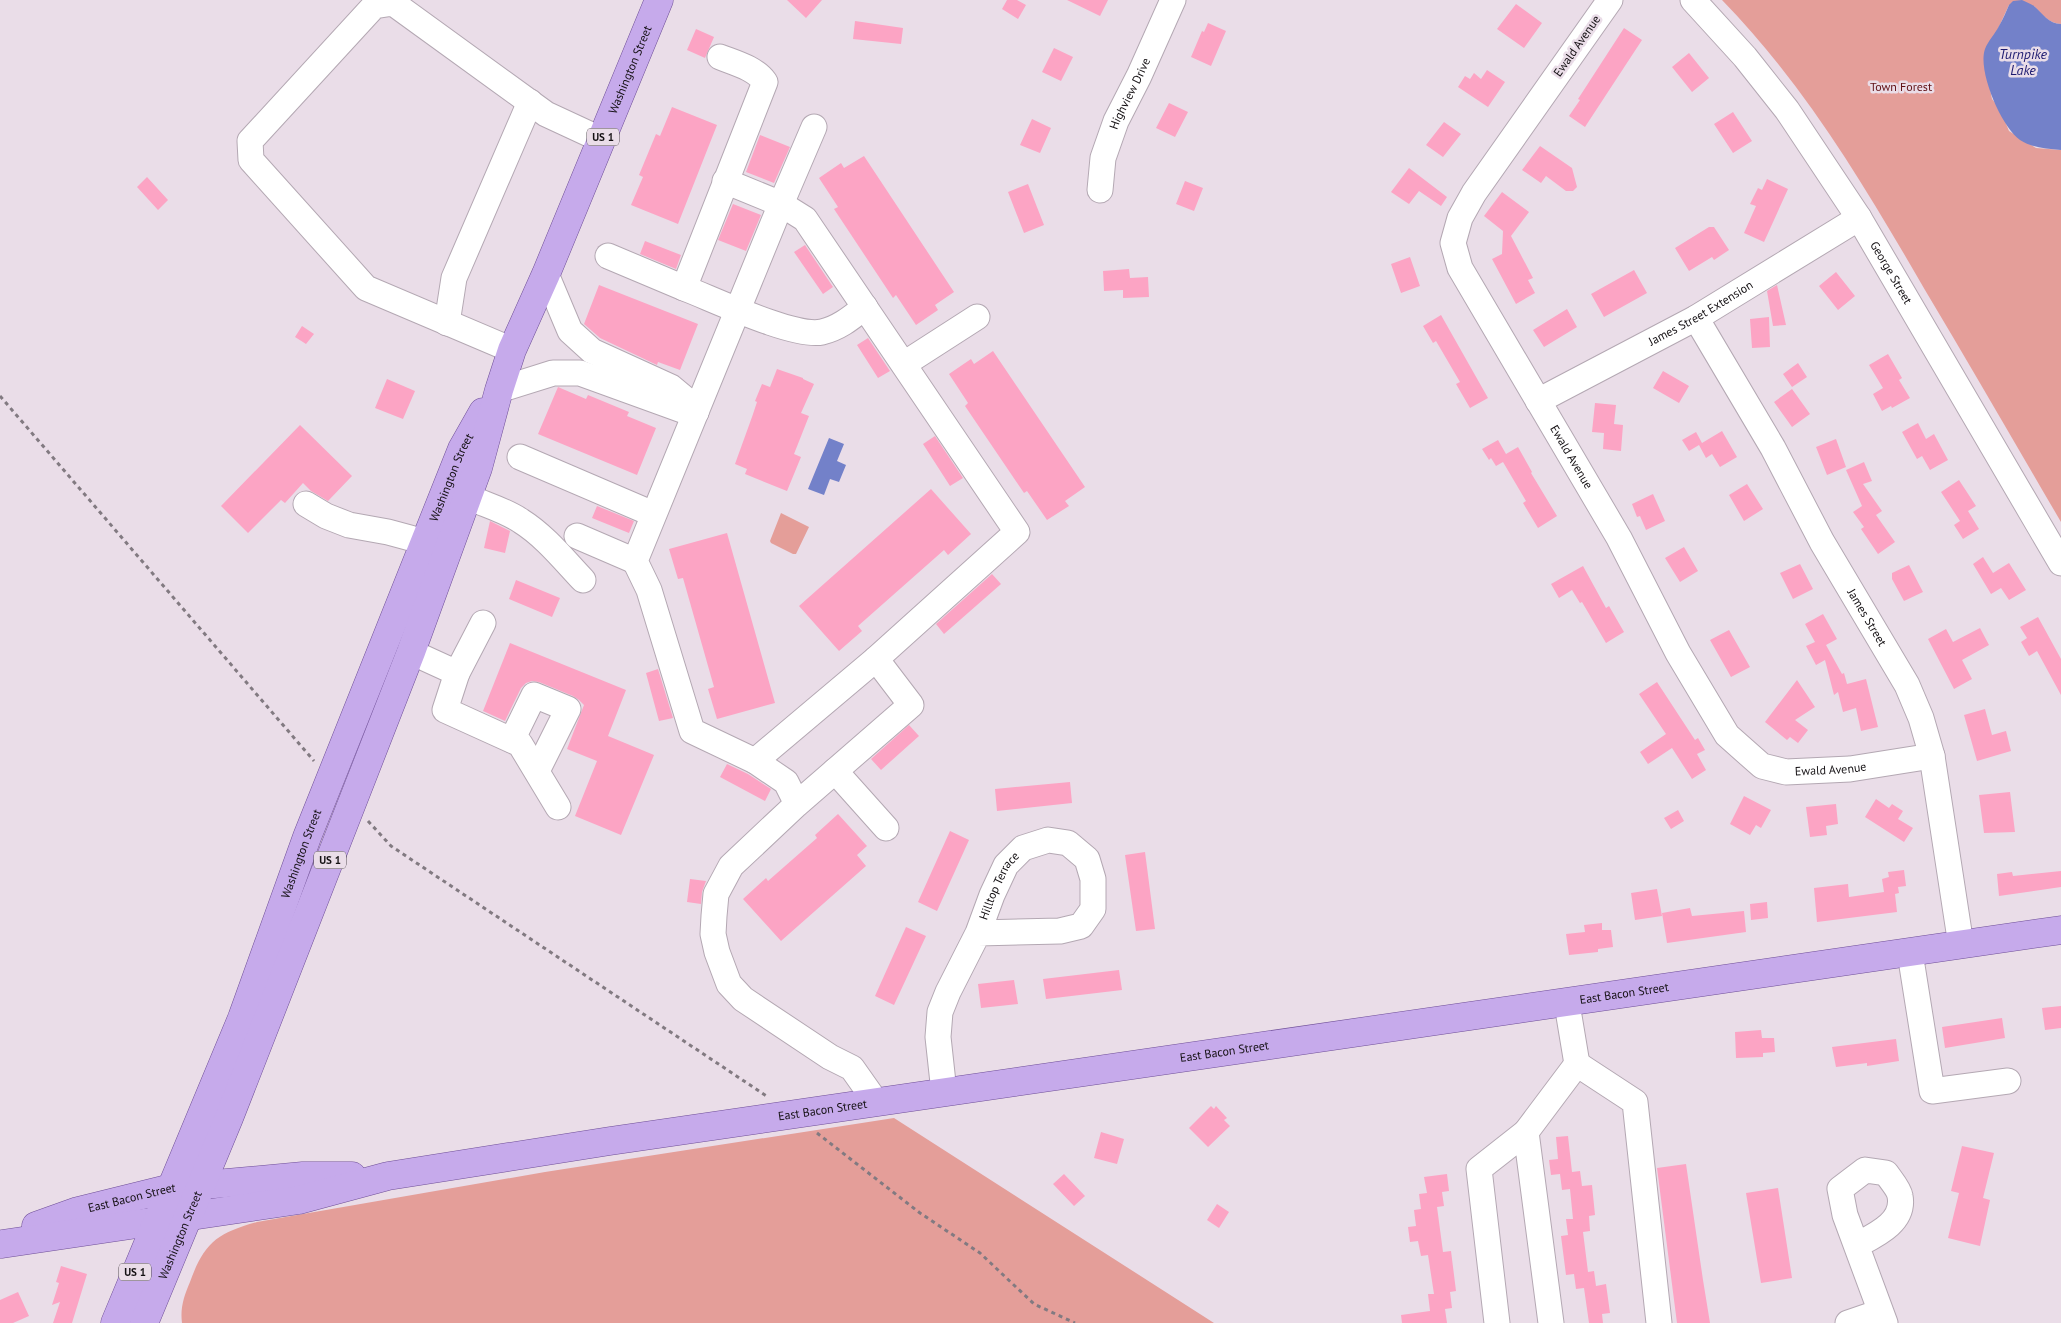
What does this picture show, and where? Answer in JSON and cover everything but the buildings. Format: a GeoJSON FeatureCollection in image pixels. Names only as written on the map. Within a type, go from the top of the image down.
{"type":"FeatureCollection","features":[{"type":"Feature","properties":{"kind":"main road","name":"Washington Street"},"geometry":{"type":"LineString","coordinates":[[144,1323],[267,1022],[411,652],[468,498],[512,350],[546,274],[659,0]]}},
{"type":"Feature","properties":{"kind":"main road","name":"Washington Street"},"geometry":{"type":"LineString","coordinates":[[115,1323],[242,1018],[307,837],[462,449],[499,390]]}},
{"type":"Feature","properties":{"kind":"main road","name":"East Bacon Street"},"geometry":{"type":"LineString","coordinates":[[1,1244],[299,1200],[388,1176],[944,1092],[1567,1004],[2061,930]]}},
{"type":"Feature","properties":{"kind":"main road","name":"East Bacon Street"},"geometry":{"type":"LineString","coordinates":[[1,1244],[39,1224],[78,1211],[171,1188],[303,1176],[388,1176]]}},
{"type":"Feature","properties":{"kind":"street","name":"Highview Drive"},"geometry":{"type":"LineString","coordinates":[[1100,190],[1103,158],[1116,121],[1139,76],[1173,0]]}},
{"type":"Feature","properties":{"kind":"street","name":"Ewald Avenue"},"geometry":{"type":"LineString","coordinates":[[1610,0],[1474,193],[1460,218],[1453,243],[1460,268],[1619,538],[1678,653],[1727,735],[1762,766],[1786,772],[1850,769],[1932,756]]}},
{"type":"Feature","properties":{"kind":"street","name":"George Street"},"geometry":{"type":"LineString","coordinates":[[1693,0],[1745,57],[1787,110],[1859,218],[2061,563]]}},
{"type":"Feature","properties":{"kind":"street"},"geometry":{"type":"LineString","coordinates":[[512,350],[366,288],[251,160],[250,141],[374,6],[393,3],[546,114],[602,140]]}},
{"type":"Feature","properties":{"kind":"street"},"geometry":{"type":"LineString","coordinates":[[684,288],[765,82],[752,70],[720,57]]}},
{"type":"Feature","properties":{"kind":"street"},"geometry":{"type":"LineString","coordinates":[[447,323],[454,278],[530,102]]}},
{"type":"Feature","properties":{"kind":"street"},"geometry":{"type":"LineString","coordinates":[[635,561],[814,127]]}},
{"type":"Feature","properties":{"kind":"street"},"geometry":{"type":"LineString","coordinates":[[725,181],[781,204],[805,218],[1017,532],[876,659],[756,762]]}},
{"type":"Feature","properties":{"kind":"street","name":"James Street Extension"},"geometry":{"type":"LineString","coordinates":[[1538,401],[1696,318],[1859,218]]}},
{"type":"Feature","properties":{"kind":"street"},"geometry":{"type":"LineString","coordinates":[[608,256],[770,322],[802,332],[820,332],[843,324],[865,307]]}},
{"type":"Feature","properties":{"kind":"street"},"geometry":{"type":"LineString","coordinates":[[546,274],[570,331],[592,351],[671,387],[689,402],[696,412]]}},
{"type":"Feature","properties":{"kind":"street"},"geometry":{"type":"LineString","coordinates":[[904,364],[977,317]]}},
{"type":"Feature","properties":{"kind":"street","name":"James Street"},"geometry":{"type":"LineString","coordinates":[[1696,318],[1773,448],[1822,542],[1907,685],[1921,718],[1932,756],[1960,945]]}},
{"type":"Feature","properties":{"kind":"street"},"geometry":{"type":"LineString","coordinates":[[499,390],[553,373],[580,373],[685,411],[696,412]]}},
{"type":"Feature","properties":{"kind":"street"},"geometry":{"type":"LineString","coordinates":[[520,457],[653,514]]}},
{"type":"Feature","properties":{"kind":"street"},"geometry":{"type":"LineString","coordinates":[[468,498],[506,512],[522,522],[547,542],[583,580]]}},
{"type":"Feature","properties":{"kind":"street"},"geometry":{"type":"LineString","coordinates":[[306,504],[326,516],[349,525],[388,532],[425,542]]}},
{"type":"Feature","properties":{"kind":"street"},"geometry":{"type":"LineString","coordinates":[[577,536],[635,561],[649,590],[692,731],[756,762],[786,782],[797,804]]}},
{"type":"Feature","properties":{"kind":"street"},"geometry":{"type":"LineString","coordinates":[[483,623],[457,673],[445,710],[520,744],[558,807]]}},
{"type":"Feature","properties":{"kind":"street"},"geometry":{"type":"LineString","coordinates":[[411,652],[457,673]]}},
{"type":"Feature","properties":{"kind":"street"},"geometry":{"type":"LineString","coordinates":[[876,659],[911,705],[797,804],[731,866],[716,894],[713,934],[729,984],[743,999],[830,1057],[852,1068],[876,1102]]}},
{"type":"Feature","properties":{"kind":"street"},"geometry":{"type":"LineString","coordinates":[[512,740],[534,695],[568,709],[537,771]]}},
{"type":"Feature","properties":{"kind":"street"},"geometry":{"type":"LineString","coordinates":[[835,771],[886,828]]}},
{"type":"Feature","properties":{"kind":"street","name":"Hilltop Terrace"},"geometry":{"type":"LineString","coordinates":[[944,1092],[938,1037],[940,1012],[978,933],[992,895],[1006,865],[1023,848],[1048,840],[1068,842],[1087,859],[1093,879],[1093,909],[1081,926],[1060,931],[978,933]]}},
{"type":"Feature","properties":{"kind":"street"},"geometry":{"type":"LineString","coordinates":[[1910,953],[1932,1091],[2008,1081]]}},
{"type":"Feature","properties":{"kind":"street"},"geometry":{"type":"LineString","coordinates":[[1497,1323],[1479,1169],[1526,1132],[1577,1064],[1567,1004]]}},
{"type":"Feature","properties":{"kind":"street"},"geometry":{"type":"LineString","coordinates":[[1577,1064],[1635,1102],[1659,1323]]}},
{"type":"Feature","properties":{"kind":"street"},"geometry":{"type":"LineString","coordinates":[[1526,1132],[1551,1323]]}},
{"type":"Feature","properties":{"kind":"street"},"geometry":{"type":"LineString","coordinates":[[1848,1323],[1883,1317],[1857,1245]]}},
{"type":"Feature","properties":{"kind":"path"},"geometry":{"type":"LineString","coordinates":[[795,1115],[842,1154],[920,1213],[980,1253],[1034,1304],[1075,1323]]}},
{"type":"Feature","properties":{"kind":"green space","name":"Town Forest"},"geometry":{"type":"Polygon","coordinates":[[[1722,0],[2061,0],[2061,24],[2049,20],[2034,6],[2009,5],[1984,59],[1992,99],[2000,109],[2009,131],[2036,148],[2061,150],[2061,522],[1857,176],[1807,102],[1752,33],[1722,0]]]}},
{"type":"Feature","properties":{"kind":"green space"},"geometry":{"type":"Polygon","coordinates":[[[781,513],[809,527],[796,554],[770,541],[781,513]]]}},
{"type":"Feature","properties":{"kind":"green space"},"geometry":{"type":"Polygon","coordinates":[[[894,1118],[1214,1323],[182,1323],[182,1307],[186,1292],[201,1258],[214,1242],[243,1226],[545,1172],[894,1118]]]}},
{"type":"Feature","properties":{"kind":"water","name":"Turnpike Lake"},"geometry":{"type":"Polygon","coordinates":[[[2022,0],[2034,6],[2049,20],[2061,24],[2061,150],[2045,149],[2025,143],[2013,134],[1999,112],[1988,84],[1983,59],[1985,49],[1996,32],[2009,5],[2013,1],[2022,0]]]}},
{"type":"Feature","properties":{"kind":"water"},"geometry":{"type":"Polygon","coordinates":[[[829,438],[844,444],[837,461],[846,465],[839,482],[830,479],[824,495],[808,489],[829,438]]]}}]}
